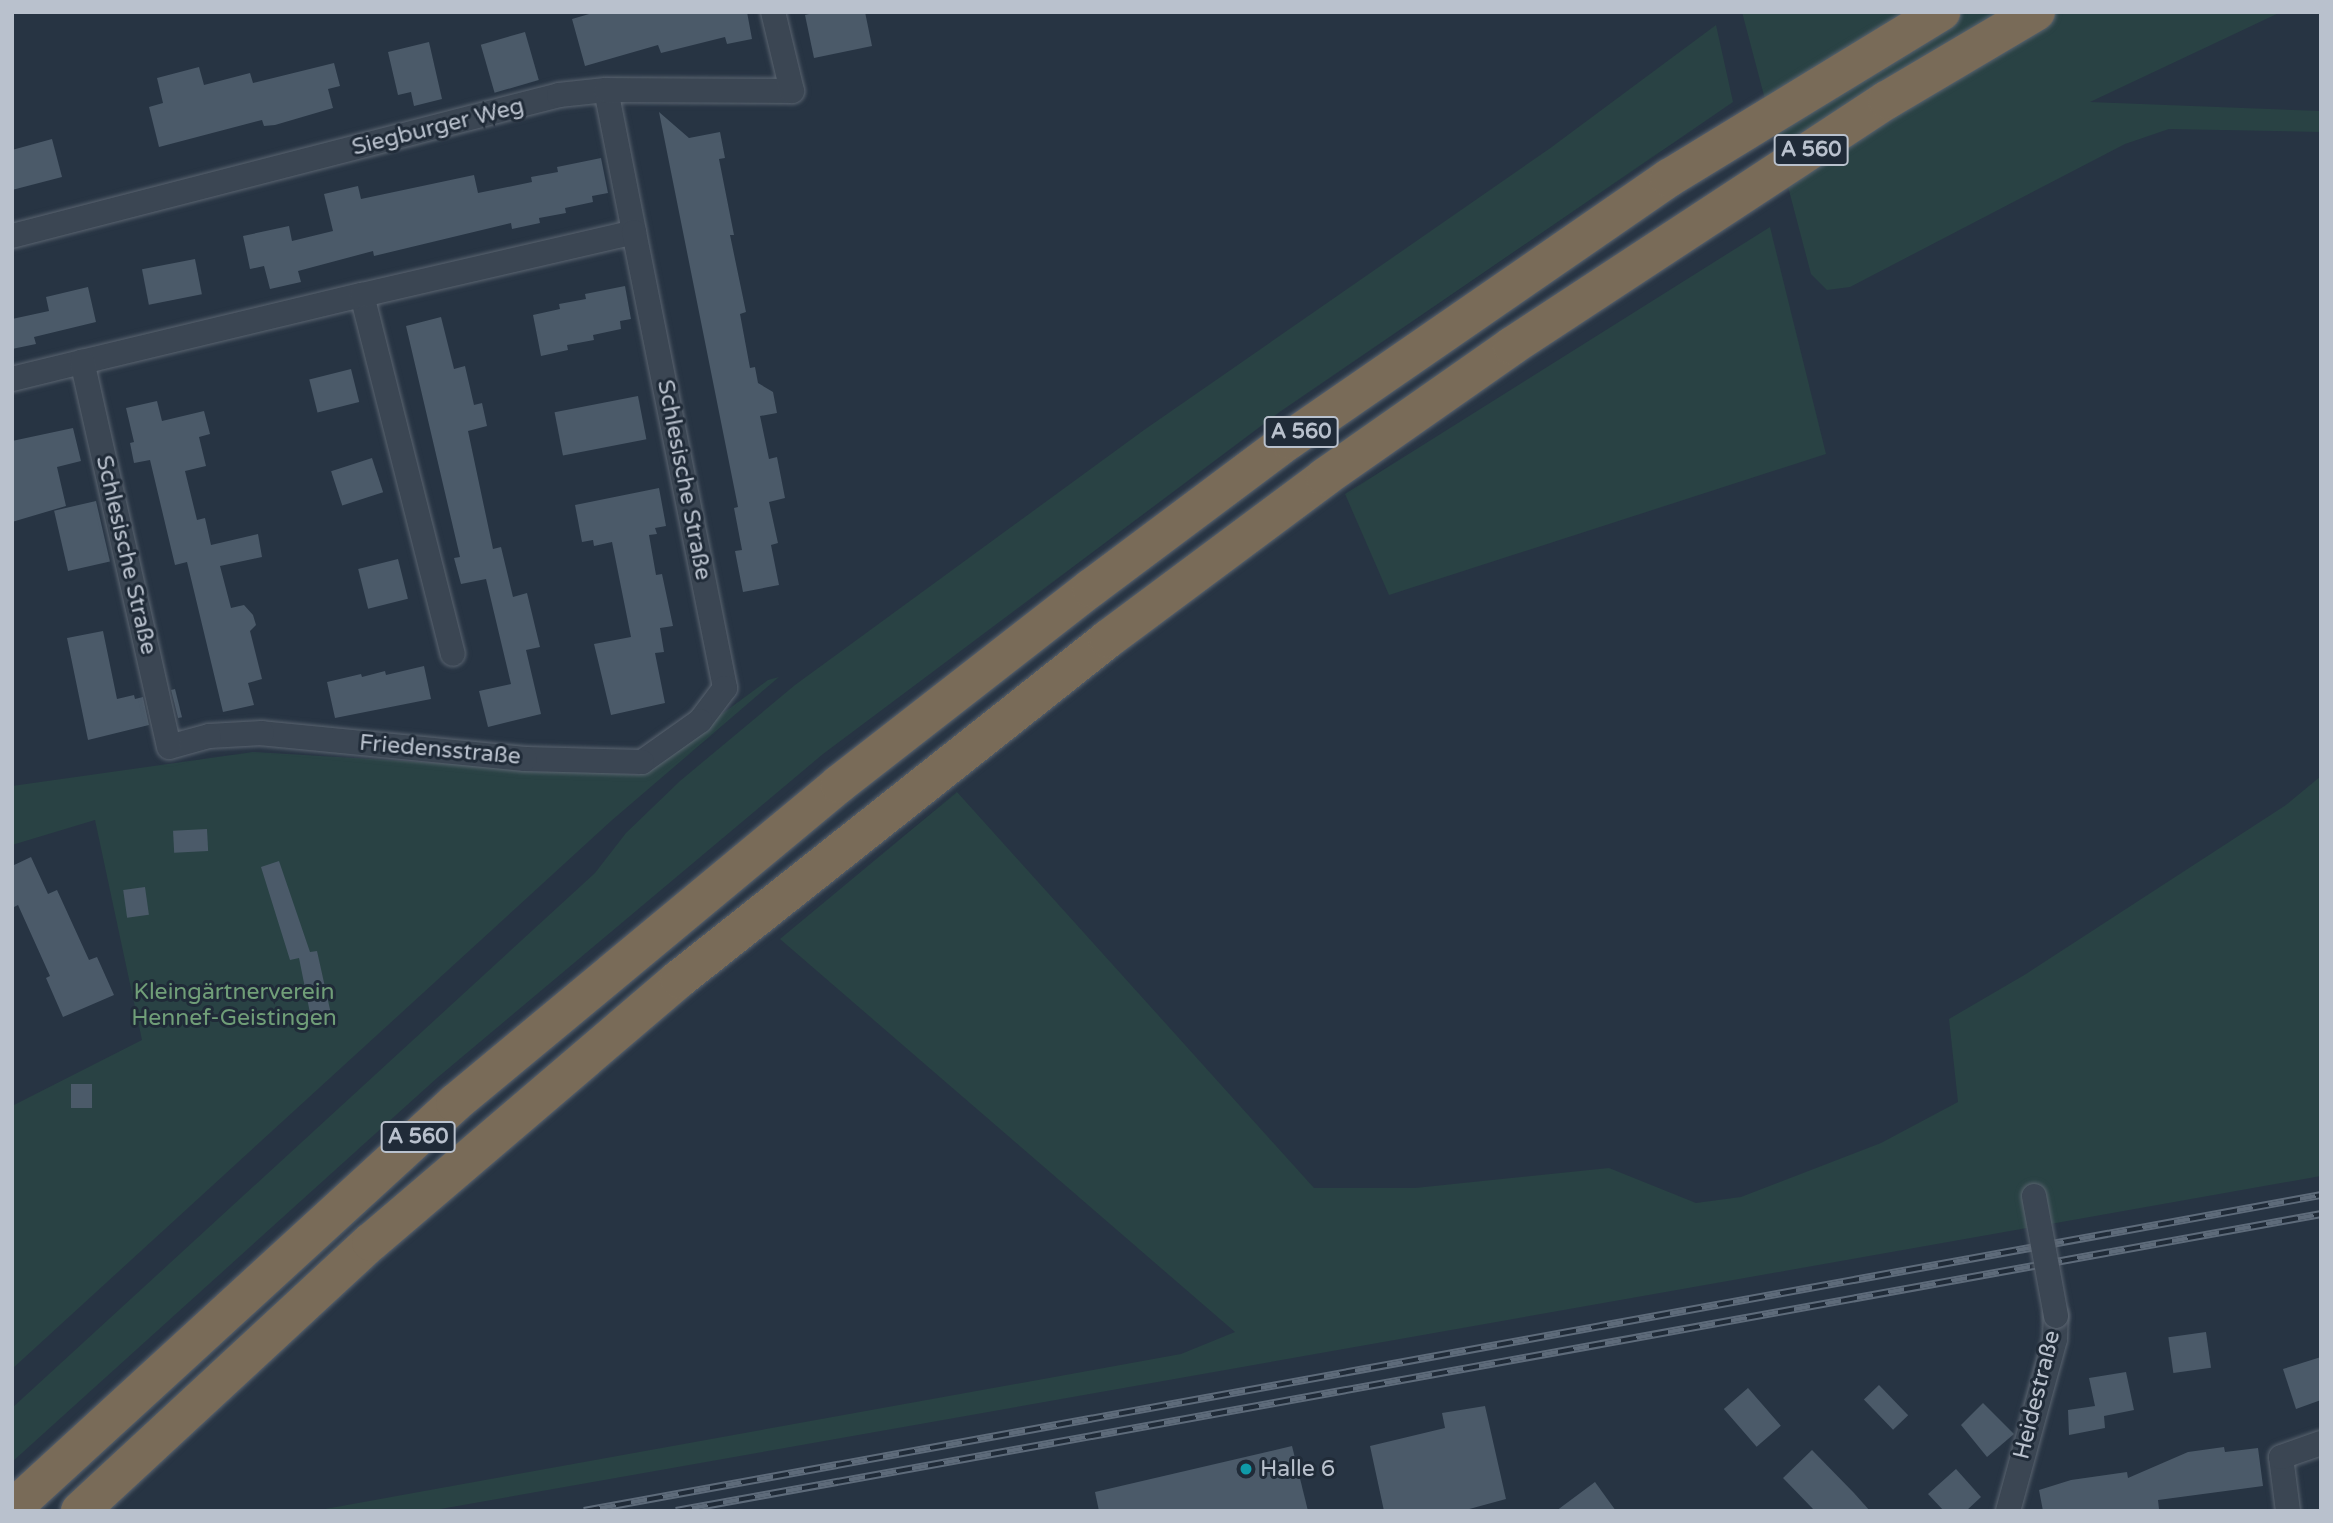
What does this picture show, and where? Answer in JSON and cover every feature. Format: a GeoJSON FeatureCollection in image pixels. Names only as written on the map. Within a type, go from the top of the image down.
{"type":"FeatureCollection","features":[{"type":"Feature","properties":{"kind":"highway","name":"A 560"},"geometry":{"type":"LineString","coordinates":[[12,1509],[455,1103],[839,784],[1091,587],[1289,440],[1635,201],[1941,12]]}},
{"type":"Feature","properties":{"kind":"highway","name":"A 560"},"geometry":{"type":"LineString","coordinates":[[80,1511],[371,1242],[680,979],[1108,639],[1325,477],[1512,345],[1887,100],[2036,12]]}},
{"type":"Feature","properties":{"kind":"street","name":"Siegburger Weg"},"geometry":{"type":"LineString","coordinates":[[12,236],[559,95],[607,90],[792,91],[773,12]]}},
{"type":"Feature","properties":{"kind":"street","name":"Schlesische Straße"},"geometry":{"type":"LineString","coordinates":[[607,90],[725,688],[700,721]]}},
{"type":"Feature","properties":{"kind":"street"},"geometry":{"type":"LineString","coordinates":[[14,381],[82,362],[634,232]]}},
{"type":"Feature","properties":{"kind":"street"},"geometry":{"type":"LineString","coordinates":[[362,295],[453,654]]}},
{"type":"Feature","properties":{"kind":"street","name":"Schlesische Straße"},"geometry":{"type":"LineString","coordinates":[[82,362],[169,747]]}},
{"type":"Feature","properties":{"kind":"street","name":"Friedensstraße"},"geometry":{"type":"LineString","coordinates":[[169,747],[209,736],[262,733],[525,759],[642,762],[700,721]]}},
{"type":"Feature","properties":{"kind":"street","name":"Heidestraße"},"geometry":{"type":"LineString","coordinates":[[2008,1511],[2055,1339],[2056,1316],[2034,1196]]}},
{"type":"Feature","properties":{"kind":"street"},"geometry":{"type":"LineString","coordinates":[[2288,1511],[2281,1457],[2321,1443]]}},
{"type":"Feature","properties":{"kind":"green space"},"geometry":{"type":"Polygon","coordinates":[[[1742,12],[2281,12],[2090,102],[2321,111],[2321,132],[2169,129],[2125,144],[1850,287],[1827,290],[1811,274],[1742,12]]]}},
{"type":"Feature","properties":{"kind":"green space"},"geometry":{"type":"Polygon","coordinates":[[[1716,25],[1733,102],[1281,411],[823,754],[437,1078],[12,1462],[12,1408],[595,873],[626,833],[680,781],[795,685],[1144,430],[1549,149],[1716,25]]]}},
{"type":"Feature","properties":{"kind":"green space"},"geometry":{"type":"Polygon","coordinates":[[[1770,227],[1826,454],[1389,595],[1345,494],[1770,227]]]}},
{"type":"Feature","properties":{"kind":"green space","name":"Kleingärtnerverein Hennef-Geistingen"},"geometry":{"type":"Polygon","coordinates":[[[779,677],[611,821],[12,1369],[12,1106],[142,1040],[95,820],[12,845],[12,786],[253,752],[639,775],[768,680],[779,677]]]}},
{"type":"Feature","properties":{"kind":"green space"},"geometry":{"type":"Polygon","coordinates":[[[2321,776],[2321,1176],[429,1511],[314,1511],[1181,1354],[1235,1332],[780,939],[957,792],[1314,1188],[1415,1188],[1609,1168],[1696,1203],[1741,1197],[1881,1143],[1958,1102],[1949,1019],[2026,974],[2286,805],[2321,776]]]}},
{"type":"Feature","properties":{"kind":"building"},"geometry":{"type":"Polygon","coordinates":[[[596,12],[747,12],[752,39],[727,44],[725,37],[661,53],[658,45],[585,66],[572,19],[596,12]]]}},
{"type":"Feature","properties":{"kind":"building"},"geometry":{"type":"Polygon","coordinates":[[[818,12],[865,12],[872,46],[814,58],[805,15],[818,12]]]}},
{"type":"Feature","properties":{"kind":"building"},"geometry":{"type":"Polygon","coordinates":[[[525,32],[539,80],[495,93],[481,45],[525,32]]]}},
{"type":"Feature","properties":{"kind":"building"},"geometry":{"type":"Polygon","coordinates":[[[429,42],[442,99],[414,106],[411,92],[398,95],[388,52],[429,42]]]}},
{"type":"Feature","properties":{"kind":"building"},"geometry":{"type":"Polygon","coordinates":[[[334,63],[340,86],[328,89],[333,108],[275,125],[264,126],[262,120],[159,147],[149,107],[163,103],[157,78],[199,67],[204,85],[250,73],[253,83],[334,63]]]}},
{"type":"Feature","properties":{"kind":"building"},"geometry":{"type":"Polygon","coordinates":[[[659,112],[689,138],[720,132],[725,158],[719,159],[734,235],[730,235],[746,312],[740,314],[750,368],[755,367],[758,383],[773,392],[777,413],[760,416],[769,459],[777,457],[785,498],[769,502],[778,543],[771,545],[779,585],[743,592],[735,551],[742,550],[734,508],[738,507],[659,112]]]}},
{"type":"Feature","properties":{"kind":"building"},"geometry":{"type":"Polygon","coordinates":[[[52,139],[62,177],[12,190],[12,150],[52,139]]]}},
{"type":"Feature","properties":{"kind":"building"},"geometry":{"type":"Polygon","coordinates":[[[601,158],[608,193],[592,196],[593,202],[565,208],[566,213],[539,218],[540,223],[512,229],[511,223],[374,256],[373,251],[298,271],[301,282],[270,289],[264,266],[250,269],[243,236],[289,226],[292,241],[333,231],[324,194],[358,186],[361,199],[474,175],[478,193],[532,182],[531,177],[558,172],[557,167],[601,158]]]}},
{"type":"Feature","properties":{"kind":"building"},"geometry":{"type":"Polygon","coordinates":[[[195,259],[202,294],[149,305],[142,269],[195,259]]]}},
{"type":"Feature","properties":{"kind":"building"},"geometry":{"type":"Polygon","coordinates":[[[625,286],[631,319],[620,321],[621,329],[593,335],[594,340],[567,345],[568,350],[541,356],[533,315],[560,309],[559,304],[586,299],[585,294],[625,286]]]}},
{"type":"Feature","properties":{"kind":"building"},"geometry":{"type":"Polygon","coordinates":[[[88,287],[96,322],[34,337],[36,344],[12,349],[12,319],[49,311],[46,297],[88,287]]]}},
{"type":"Feature","properties":{"kind":"building"},"geometry":{"type":"Polygon","coordinates":[[[441,317],[454,369],[465,366],[474,405],[482,403],[487,426],[468,431],[493,549],[501,547],[513,597],[527,593],[540,647],[526,650],[541,714],[488,727],[479,691],[511,684],[486,579],[461,584],[454,558],[460,557],[406,326],[441,317]]]}},
{"type":"Feature","properties":{"kind":"building"},"geometry":{"type":"Polygon","coordinates":[[[351,369],[359,402],[318,412],[309,379],[351,369]]]}},
{"type":"Feature","properties":{"kind":"building"},"geometry":{"type":"Polygon","coordinates":[[[638,396],[646,439],[563,455],[555,412],[638,396]]]}},
{"type":"Feature","properties":{"kind":"building"},"geometry":{"type":"Polygon","coordinates":[[[157,401],[162,421],[204,411],[210,434],[199,437],[206,466],[185,471],[197,520],[205,518],[211,545],[258,534],[262,557],[220,566],[231,608],[244,605],[253,615],[256,625],[250,631],[262,679],[248,683],[254,705],[223,712],[187,562],[175,565],[150,460],[134,463],[130,443],[134,442],[126,408],[157,401]]]}},
{"type":"Feature","properties":{"kind":"building"},"geometry":{"type":"Polygon","coordinates":[[[73,428],[81,461],[57,467],[66,506],[12,522],[12,441],[73,428]]]}},
{"type":"Feature","properties":{"kind":"building"},"geometry":{"type":"Polygon","coordinates":[[[372,458],[383,492],[342,506],[331,471],[372,458]]]}},
{"type":"Feature","properties":{"kind":"building"},"geometry":{"type":"Polygon","coordinates":[[[659,488],[666,526],[655,528],[657,534],[649,535],[656,575],[662,574],[673,626],[660,628],[664,652],[655,653],[665,703],[611,715],[594,644],[631,637],[612,542],[594,546],[593,540],[582,542],[575,505],[659,488]]]}},
{"type":"Feature","properties":{"kind":"building"},"geometry":{"type":"Polygon","coordinates":[[[96,501],[110,561],[68,571],[54,511],[96,501]]]}},
{"type":"Feature","properties":{"kind":"building"},"geometry":{"type":"Polygon","coordinates":[[[398,559],[408,599],[368,609],[358,569],[398,559]]]}},
{"type":"Feature","properties":{"kind":"building"},"geometry":{"type":"Polygon","coordinates":[[[103,631],[117,699],[134,695],[135,699],[143,697],[149,725],[88,740],[67,638],[103,631]]]}},
{"type":"Feature","properties":{"kind":"building"},"geometry":{"type":"Polygon","coordinates":[[[424,666],[431,699],[335,718],[327,682],[385,671],[386,675],[424,666]]]}},
{"type":"Feature","properties":{"kind":"building"},"geometry":{"type":"Polygon","coordinates":[[[175,689],[182,717],[178,718],[171,690],[175,689]]]}},
{"type":"Feature","properties":{"kind":"building"},"geometry":{"type":"Polygon","coordinates":[[[207,829],[208,851],[174,853],[173,831],[207,829]]]}},
{"type":"Feature","properties":{"kind":"building"},"geometry":{"type":"Polygon","coordinates":[[[31,857],[48,894],[57,890],[89,960],[97,957],[114,995],[63,1017],[46,978],[50,976],[18,905],[12,908],[12,866],[31,857]]]}},
{"type":"Feature","properties":{"kind":"building"},"geometry":{"type":"Polygon","coordinates":[[[279,861],[310,952],[317,951],[331,1014],[311,1018],[299,958],[290,960],[261,867],[279,861]]]}},
{"type":"Feature","properties":{"kind":"building"},"geometry":{"type":"Polygon","coordinates":[[[145,887],[149,915],[127,918],[123,890],[145,887]]]}},
{"type":"Feature","properties":{"kind":"building"},"geometry":{"type":"Polygon","coordinates":[[[71,1084],[92,1084],[92,1108],[71,1108],[71,1084]]]}},
{"type":"Feature","properties":{"kind":"building"},"geometry":{"type":"Polygon","coordinates":[[[2206,1332],[2211,1368],[2173,1373],[2168,1337],[2206,1332]]]}},
{"type":"Feature","properties":{"kind":"building"},"geometry":{"type":"Polygon","coordinates":[[[2321,1357],[2321,1400],[2296,1409],[2283,1369],[2321,1357]]]}},
{"type":"Feature","properties":{"kind":"building"},"geometry":{"type":"Polygon","coordinates":[[[2126,1372],[2134,1410],[2104,1416],[2105,1428],[2069,1435],[2068,1410],[2095,1406],[2089,1378],[2126,1372]]]}},
{"type":"Feature","properties":{"kind":"building"},"geometry":{"type":"Polygon","coordinates":[[[1879,1385],[1908,1415],[1893,1430],[1864,1400],[1879,1385]]]}},
{"type":"Feature","properties":{"kind":"building"},"geometry":{"type":"Polygon","coordinates":[[[1748,1388],[1781,1426],[1757,1447],[1724,1409],[1748,1388]]]}},
{"type":"Feature","properties":{"kind":"building"},"geometry":{"type":"Polygon","coordinates":[[[1983,1403],[2014,1434],[1987,1457],[1961,1425],[1983,1403]]]}},
{"type":"Feature","properties":{"kind":"building"},"geometry":{"type":"Polygon","coordinates":[[[1485,1406],[1506,1499],[1462,1511],[1384,1511],[1370,1446],[1445,1428],[1442,1413],[1485,1406]]]}},
{"type":"Feature","properties":{"kind":"building","name":"Halle 6"},"geometry":{"type":"Polygon","coordinates":[[[1292,1446],[1308,1511],[1099,1511],[1095,1492],[1292,1446]]]}},
{"type":"Feature","properties":{"kind":"building"},"geometry":{"type":"Polygon","coordinates":[[[2224,1447],[2225,1452],[2258,1448],[2263,1486],[2158,1500],[2159,1509],[2148,1511],[2043,1511],[2039,1490],[2071,1480],[2127,1472],[2128,1478],[2188,1452],[2224,1447]]]}},
{"type":"Feature","properties":{"kind":"building"},"geometry":{"type":"Polygon","coordinates":[[[1812,1450],[1870,1511],[1815,1511],[1783,1478],[1812,1450]]]}},
{"type":"Feature","properties":{"kind":"building"},"geometry":{"type":"Polygon","coordinates":[[[1956,1469],[1981,1497],[1966,1511],[1944,1511],[1928,1494],[1956,1469]]]}},
{"type":"Feature","properties":{"kind":"building"},"geometry":{"type":"Polygon","coordinates":[[[1595,1482],[1616,1511],[1556,1511],[1595,1482]]]}},
{"type":"Feature","properties":{"kind":"railway"},"geometry":{"type":"LineString","coordinates":[[584,1511],[2321,1195]]}},
{"type":"Feature","properties":{"kind":"railway"},"geometry":{"type":"LineString","coordinates":[[676,1511],[2321,1214]]}},
{"type":"Feature","properties":{"kind":"place","name":"Halle 6"},"geometry":{"type":"Point","coordinates":[1246,1469]}}]}
